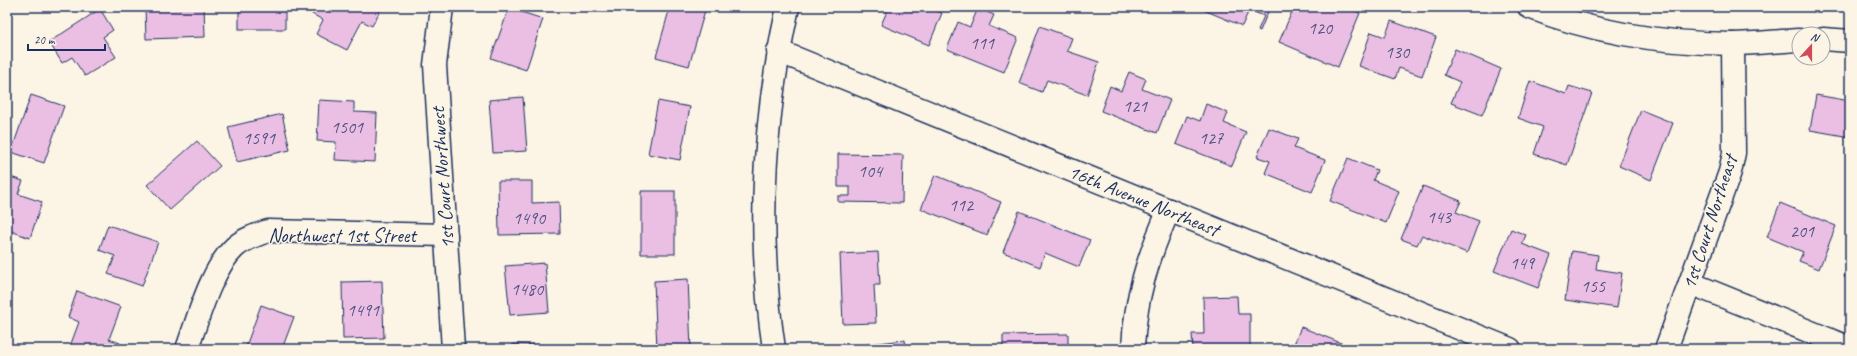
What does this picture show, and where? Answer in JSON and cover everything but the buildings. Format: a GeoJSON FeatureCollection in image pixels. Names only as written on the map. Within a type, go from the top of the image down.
{"type":"FeatureCollection","features":[{"type":"Feature","properties":{"kind":"street","name":"1st Court Northwest"},"geometry":{"type":"LineString","coordinates":[[442,7],[435,65],[453,349]]}},
{"type":"Feature","properties":{"kind":"street"},"geometry":{"type":"LineString","coordinates":[[774,349],[769,314],[764,220],[766,163],[778,51],[788,7]]}},
{"type":"Feature","properties":{"kind":"street"},"geometry":{"type":"LineString","coordinates":[[1529,7],[1601,29],[1666,40],[1733,44],[1791,40]]}},
{"type":"Feature","properties":{"kind":"street"},"geometry":{"type":"LineString","coordinates":[[1831,40],[1850,41]]}},
{"type":"Feature","properties":{"kind":"street","name":"1st Court Northeast"},"geometry":{"type":"LineString","coordinates":[[1666,349],[1730,172],[1734,153],[1733,44]]}},
{"type":"Feature","properties":{"kind":"street","name":"16th Avenue Northeast"},"geometry":{"type":"LineString","coordinates":[[778,51],[1510,349]]}},
{"type":"Feature","properties":{"kind":"street"},"geometry":{"type":"LineString","coordinates":[[1133,349],[1140,292],[1151,250],[1168,210]]}},
{"type":"Feature","properties":{"kind":"street","name":"Northwest 1st Street"},"geometry":{"type":"LineString","coordinates":[[187,349],[215,275],[224,259],[236,246],[251,237],[268,231],[446,235]]}},
{"type":"Feature","properties":{"kind":"street"},"geometry":{"type":"LineString","coordinates":[[1690,283],[1850,348]]}}]}
